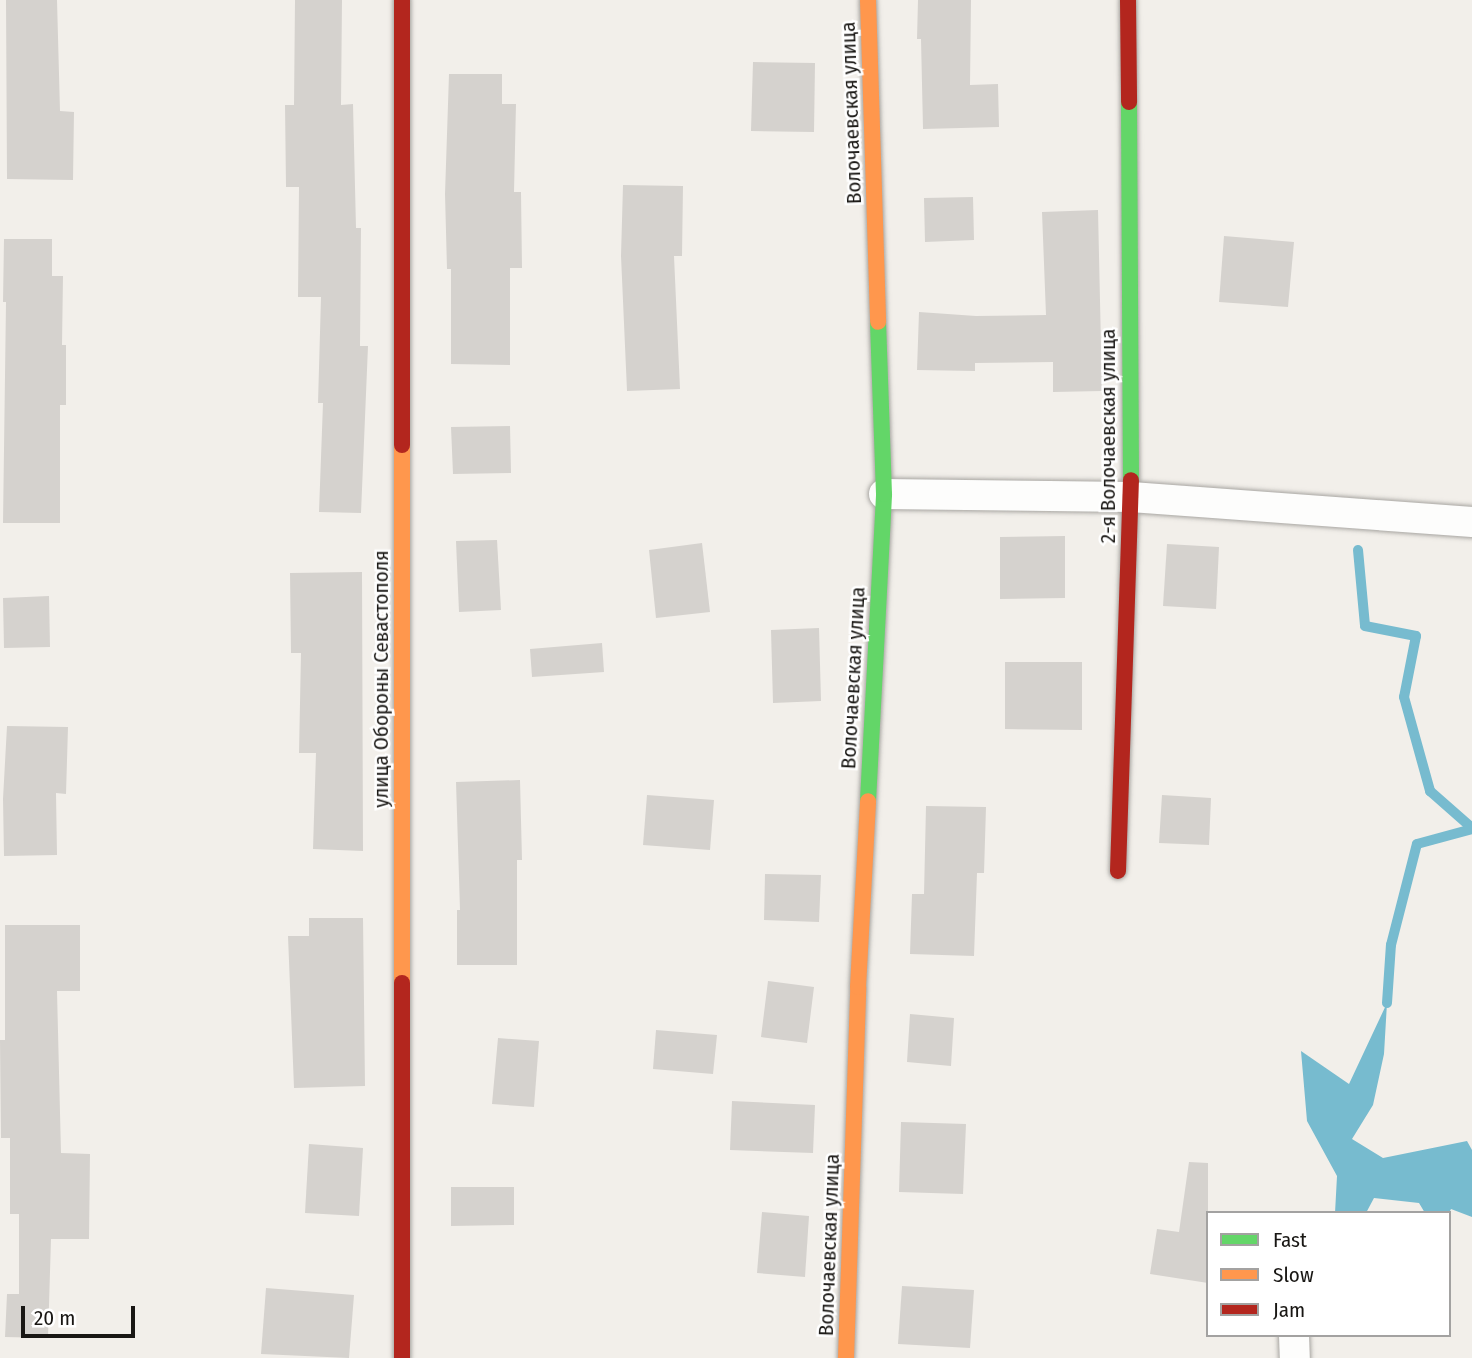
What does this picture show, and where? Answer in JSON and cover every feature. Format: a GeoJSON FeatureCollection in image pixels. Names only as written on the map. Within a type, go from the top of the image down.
{"type":"FeatureCollection","features":[{"type":"Feature","properties":{"kind":"street","name":"улица Обороны Севастополя"},"geometry":{"type":"LineString","coordinates":[[402,0],[402,1358]]}},
{"type":"Feature","properties":{"kind":"street","name":"Волочаевская улица"},"geometry":{"type":"LineString","coordinates":[[846,1358],[858,987],[884,494],[868,0]]}},
{"type":"Feature","properties":{"kind":"street","name":"2-я Волочаевская улица"},"geometry":{"type":"LineString","coordinates":[[1118,872],[1131,497],[1128,0]]}},
{"type":"Feature","properties":{"kind":"street"},"geometry":{"type":"LineString","coordinates":[[884,494],[1131,497],[1472,522]]}},
{"type":"Feature","properties":{"kind":"street"},"geometry":{"type":"LineString","coordinates":[[1294,1337],[1295,1358]]}},
{"type":"Feature","properties":{"kind":"water"},"geometry":{"type":"Polygon","coordinates":[[[1387,1003],[1384,1054],[1373,1105],[1352,1139],[1383,1158],[1467,1141],[1472,1150],[1472,1217],[1451,1209],[1424,1211],[1419,1203],[1374,1198],[1367,1211],[1335,1211],[1337,1176],[1307,1121],[1301,1051],[1349,1084],[1387,1003]]]}},
{"type":"Feature","properties":{"kind":"building"},"geometry":{"type":"Polygon","coordinates":[[[6,0],[57,0],[60,111],[74,112],[73,180],[7,179],[6,0]]]}},
{"type":"Feature","properties":{"kind":"building"},"geometry":{"type":"Polygon","coordinates":[[[295,0],[342,0],[341,105],[353,104],[356,228],[361,228],[360,346],[368,346],[361,513],[319,512],[323,403],[318,403],[321,297],[298,297],[299,187],[286,187],[285,105],[294,105],[295,0]]]}},
{"type":"Feature","properties":{"kind":"building"},"geometry":{"type":"Polygon","coordinates":[[[918,0],[971,0],[970,85],[998,84],[999,127],[923,129],[921,39],[917,39],[918,0]]]}},
{"type":"Feature","properties":{"kind":"building"},"geometry":{"type":"Polygon","coordinates":[[[753,62],[815,63],[814,132],[751,131],[753,62]]]}},
{"type":"Feature","properties":{"kind":"building"},"geometry":{"type":"Polygon","coordinates":[[[449,74],[502,74],[502,104],[516,104],[514,192],[521,192],[522,268],[510,268],[510,365],[451,364],[451,269],[447,269],[445,194],[449,74]]]}},
{"type":"Feature","properties":{"kind":"building"},"geometry":{"type":"Polygon","coordinates":[[[623,185],[683,186],[682,256],[674,256],[680,389],[627,391],[621,256],[623,185]]]}},
{"type":"Feature","properties":{"kind":"building"},"geometry":{"type":"Polygon","coordinates":[[[973,197],[974,240],[925,242],[924,198],[973,197]]]}},
{"type":"Feature","properties":{"kind":"building"},"geometry":{"type":"Polygon","coordinates":[[[1098,210],[1102,391],[1053,392],[1053,362],[975,363],[975,371],[917,370],[919,312],[976,316],[1046,315],[1042,212],[1098,210]]]}},
{"type":"Feature","properties":{"kind":"building"},"geometry":{"type":"Polygon","coordinates":[[[1224,236],[1294,242],[1288,307],[1219,302],[1224,236]]]}},
{"type":"Feature","properties":{"kind":"building"},"geometry":{"type":"Polygon","coordinates":[[[4,239],[52,239],[52,276],[63,276],[62,345],[66,345],[66,405],[60,405],[60,523],[3,523],[6,302],[3,302],[4,239]]]}},
{"type":"Feature","properties":{"kind":"building"},"geometry":{"type":"Polygon","coordinates":[[[510,426],[511,473],[453,474],[451,427],[510,426]]]}},
{"type":"Feature","properties":{"kind":"building"},"geometry":{"type":"Polygon","coordinates":[[[1065,536],[1065,598],[1000,599],[1000,537],[1065,536]]]}},
{"type":"Feature","properties":{"kind":"building"},"geometry":{"type":"Polygon","coordinates":[[[497,540],[501,610],[459,612],[456,541],[497,540]]]}},
{"type":"Feature","properties":{"kind":"building"},"geometry":{"type":"Polygon","coordinates":[[[702,543],[710,612],[656,618],[649,550],[702,543]]]}},
{"type":"Feature","properties":{"kind":"building"},"geometry":{"type":"Polygon","coordinates":[[[1167,544],[1219,547],[1216,609],[1163,606],[1167,544]]]}},
{"type":"Feature","properties":{"kind":"building"},"geometry":{"type":"Polygon","coordinates":[[[362,572],[363,851],[313,849],[316,753],[299,753],[301,653],[291,653],[290,573],[362,572]]]}},
{"type":"Feature","properties":{"kind":"building"},"geometry":{"type":"Polygon","coordinates":[[[49,596],[50,647],[4,648],[3,598],[49,596]]]}},
{"type":"Feature","properties":{"kind":"building"},"geometry":{"type":"Polygon","coordinates":[[[819,628],[821,701],[773,703],[771,630],[819,628]]]}},
{"type":"Feature","properties":{"kind":"building"},"geometry":{"type":"Polygon","coordinates":[[[602,643],[604,672],[532,677],[530,649],[602,643]]]}},
{"type":"Feature","properties":{"kind":"building"},"geometry":{"type":"Polygon","coordinates":[[[1005,662],[1082,662],[1082,730],[1005,729],[1005,662]]]}},
{"type":"Feature","properties":{"kind":"building"},"geometry":{"type":"Polygon","coordinates":[[[7,726],[68,727],[66,794],[56,793],[57,855],[4,856],[3,799],[7,726]]]}},
{"type":"Feature","properties":{"kind":"building"},"geometry":{"type":"Polygon","coordinates":[[[520,780],[522,860],[517,860],[517,965],[457,965],[457,910],[460,910],[456,782],[520,780]]]}},
{"type":"Feature","properties":{"kind":"building"},"geometry":{"type":"Polygon","coordinates":[[[647,795],[714,800],[710,850],[643,845],[647,795]]]}},
{"type":"Feature","properties":{"kind":"building"},"geometry":{"type":"Polygon","coordinates":[[[1162,795],[1211,798],[1209,845],[1159,843],[1162,795]]]}},
{"type":"Feature","properties":{"kind":"building"},"geometry":{"type":"Polygon","coordinates":[[[926,806],[986,807],[984,873],[977,873],[974,956],[910,954],[912,894],[924,894],[926,806]]]}},
{"type":"Feature","properties":{"kind":"building"},"geometry":{"type":"Polygon","coordinates":[[[765,874],[821,875],[819,922],[764,920],[765,874]]]}},
{"type":"Feature","properties":{"kind":"building"},"geometry":{"type":"Polygon","coordinates":[[[309,918],[363,918],[365,1086],[294,1088],[288,936],[309,936],[309,918]]]}},
{"type":"Feature","properties":{"kind":"building"},"geometry":{"type":"Polygon","coordinates":[[[5,925],[80,925],[80,991],[57,991],[61,1153],[90,1154],[89,1239],[51,1239],[48,1338],[5,1337],[7,1294],[19,1294],[19,1214],[10,1214],[10,1138],[1,1138],[0,1040],[5,1040],[5,925]]]}},
{"type":"Feature","properties":{"kind":"building"},"geometry":{"type":"Polygon","coordinates":[[[768,981],[814,987],[807,1043],[761,1037],[768,981]]]}},
{"type":"Feature","properties":{"kind":"building"},"geometry":{"type":"Polygon","coordinates":[[[910,1014],[954,1018],[951,1066],[907,1062],[910,1014]]]}},
{"type":"Feature","properties":{"kind":"building"},"geometry":{"type":"Polygon","coordinates":[[[656,1030],[717,1035],[713,1074],[653,1069],[656,1030]]]}},
{"type":"Feature","properties":{"kind":"building"},"geometry":{"type":"Polygon","coordinates":[[[498,1038],[539,1041],[534,1107],[492,1104],[498,1038]]]}},
{"type":"Feature","properties":{"kind":"building"},"geometry":{"type":"Polygon","coordinates":[[[732,1101],[815,1105],[813,1153],[730,1150],[732,1101]]]}},
{"type":"Feature","properties":{"kind":"building"},"geometry":{"type":"Polygon","coordinates":[[[901,1122],[966,1124],[963,1194],[899,1192],[901,1122]]]}},
{"type":"Feature","properties":{"kind":"building"},"geometry":{"type":"Polygon","coordinates":[[[309,1144],[363,1148],[359,1216],[305,1213],[309,1144]]]}},
{"type":"Feature","properties":{"kind":"building"},"geometry":{"type":"Polygon","coordinates":[[[1189,1162],[1208,1163],[1206,1283],[1150,1274],[1157,1229],[1179,1232],[1189,1162]]]}},
{"type":"Feature","properties":{"kind":"building"},"geometry":{"type":"Polygon","coordinates":[[[451,1187],[514,1187],[514,1225],[451,1226],[451,1187]]]}},
{"type":"Feature","properties":{"kind":"building"},"geometry":{"type":"Polygon","coordinates":[[[762,1212],[809,1216],[805,1277],[757,1273],[762,1212]]]}},
{"type":"Feature","properties":{"kind":"building"},"geometry":{"type":"Polygon","coordinates":[[[902,1286],[974,1290],[970,1348],[898,1344],[902,1286]]]}},
{"type":"Feature","properties":{"kind":"building"},"geometry":{"type":"Polygon","coordinates":[[[266,1288],[354,1295],[349,1358],[261,1354],[266,1288]]]}},
{"type":"Feature","properties":{"kind":"waterway"},"geometry":{"type":"LineString","coordinates":[[1358,550],[1365,626],[1416,636],[1404,697],[1430,791],[1472,828]]}},
{"type":"Feature","properties":{"kind":"waterway"},"geometry":{"type":"LineString","coordinates":[[1387,1003],[1391,945],[1417,844],[1472,829]]}},
{"type":"Feature","properties":{"kind":"traffic: fast"},"geometry":{"type":"LineString","coordinates":[[1129,102],[1131,480]]}},
{"type":"Feature","properties":{"kind":"traffic: fast"},"geometry":{"type":"LineString","coordinates":[[868,801],[884,494],[878,322]]}},
{"type":"Feature","properties":{"kind":"traffic: slow"},"geometry":{"type":"LineString","coordinates":[[868,0],[878,322]]}},
{"type":"Feature","properties":{"kind":"traffic: slow"},"geometry":{"type":"LineString","coordinates":[[402,445],[402,983]]}},
{"type":"Feature","properties":{"kind":"traffic: slow"},"geometry":{"type":"LineString","coordinates":[[846,1358],[858,987],[868,801]]}},
{"type":"Feature","properties":{"kind":"traffic: jam"},"geometry":{"type":"LineString","coordinates":[[402,0],[402,445]]}},
{"type":"Feature","properties":{"kind":"traffic: jam"},"geometry":{"type":"LineString","coordinates":[[1128,0],[1129,102]]}},
{"type":"Feature","properties":{"kind":"traffic: jam"},"geometry":{"type":"LineString","coordinates":[[1118,871],[1131,480]]}},
{"type":"Feature","properties":{"kind":"traffic: jam"},"geometry":{"type":"LineString","coordinates":[[402,983],[402,1358]]}}]}
